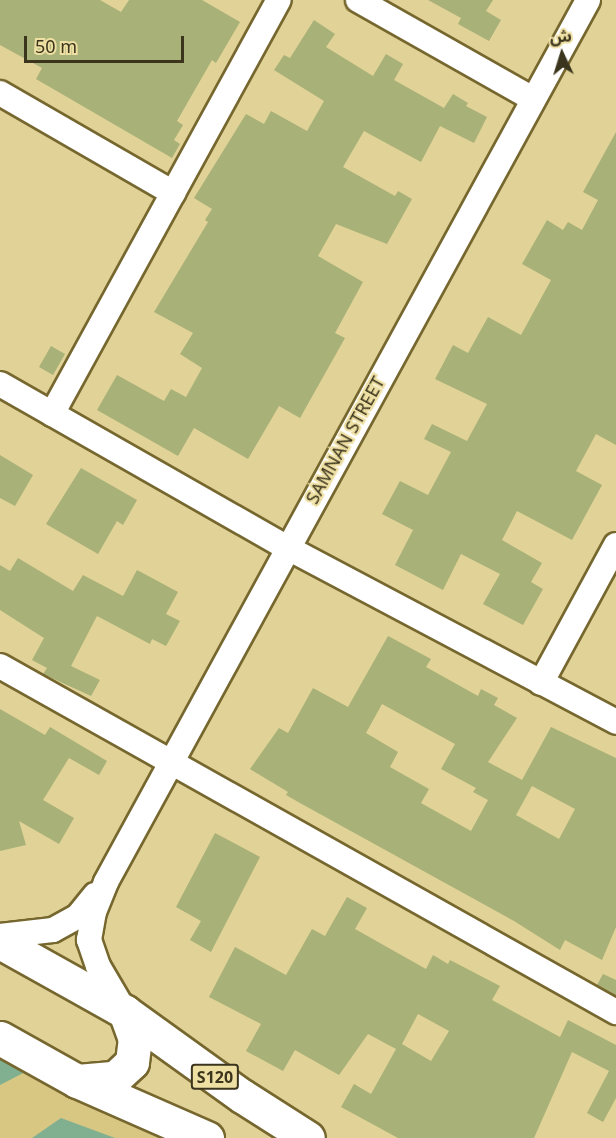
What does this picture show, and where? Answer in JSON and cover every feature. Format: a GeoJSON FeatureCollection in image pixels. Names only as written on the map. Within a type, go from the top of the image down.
{"type":"FeatureCollection","features":[{"type":"Feature","properties":{"kind":"main road"},"geometry":{"type":"LineString","coordinates":[[0,942],[125,1012],[135,1039],[132,1062],[115,1078],[78,1081]]}},
{"type":"Feature","properties":{"kind":"main road","name":"S120"},"geometry":{"type":"LineString","coordinates":[[125,1012],[242,1096],[308,1138]]}},
{"type":"Feature","properties":{"kind":"main road"},"geometry":{"type":"LineString","coordinates":[[0,1038],[78,1081],[207,1138]]}},
{"type":"Feature","properties":{"kind":"street"},"geometry":{"type":"LineString","coordinates":[[52,414],[279,0]]}},
{"type":"Feature","properties":{"kind":"street"},"geometry":{"type":"LineString","coordinates":[[358,0],[533,99]]}},
{"type":"Feature","properties":{"kind":"street","name":"SAMNAN STREET"},"geometry":{"type":"LineString","coordinates":[[125,1012],[98,966],[89,940],[94,912],[106,882],[286,547],[588,0]]}},
{"type":"Feature","properties":{"kind":"street"},"geometry":{"type":"LineString","coordinates":[[0,93],[173,193]]}},
{"type":"Feature","properties":{"kind":"street"},"geometry":{"type":"LineString","coordinates":[[0,384],[286,547],[616,722]]}},
{"type":"Feature","properties":{"kind":"street"},"geometry":{"type":"LineString","coordinates":[[542,683],[616,545]]}},
{"type":"Feature","properties":{"kind":"street"},"geometry":{"type":"LineString","coordinates":[[0,666],[616,1012]]}},
{"type":"Feature","properties":{"kind":"street","name":"SAMNAN STREET"},"geometry":{"type":"LineString","coordinates":[[0,936],[40,935],[66,924],[106,882]]}},
{"type":"Feature","properties":{"kind":"shaded area"},"geometry":{"type":"Polygon","coordinates":[[[0,1032],[194,1138],[0,1138],[0,1032]]]}},
{"type":"Feature","properties":{"kind":"green space"},"geometry":{"type":"Polygon","coordinates":[[[0,1053],[31,1069],[0,1085],[0,1053]]]}},
{"type":"Feature","properties":{"kind":"green space"},"geometry":{"type":"Polygon","coordinates":[[[61,1118],[115,1138],[32,1138],[61,1118]]]}},
{"type":"Feature","properties":{"kind":"building"},"geometry":{"type":"Polygon","coordinates":[[[0,0],[100,0],[121,12],[129,0],[202,0],[240,22],[216,63],[212,60],[177,121],[183,125],[174,140],[180,144],[172,158],[36,79],[42,68],[0,45],[0,0]]]}},
{"type":"Feature","properties":{"kind":"building"},"geometry":{"type":"Polygon","coordinates":[[[428,0],[493,0],[486,11],[501,20],[489,41],[458,24],[461,18],[428,0]]]}},
{"type":"Feature","properties":{"kind":"building"},"geometry":{"type":"Polygon","coordinates":[[[314,20],[335,34],[326,47],[373,76],[386,54],[403,64],[394,80],[444,108],[453,94],[468,103],[466,106],[487,117],[474,143],[440,126],[421,162],[364,131],[343,167],[395,196],[398,191],[412,199],[387,244],[336,224],[318,256],[363,282],[335,333],[345,338],[300,418],[279,406],[248,459],[194,428],[178,456],[97,410],[117,375],[164,401],[171,389],[186,397],[202,368],[180,354],[193,333],[154,312],[208,222],[205,220],[212,209],[194,198],[246,114],[264,124],[271,111],[307,131],[324,101],[274,70],[284,55],[290,58],[314,20]]]}},
{"type":"Feature","properties":{"kind":"building"},"geometry":{"type":"Polygon","coordinates":[[[616,132],[616,445],[596,434],[576,471],[602,485],[572,540],[517,511],[502,540],[542,563],[531,582],[543,589],[523,625],[483,604],[500,574],[461,554],[443,590],[395,565],[413,530],[382,514],[400,481],[428,495],[451,452],[424,439],[432,424],[467,441],[487,404],[435,379],[453,345],[468,353],[488,317],[521,335],[551,280],[522,264],[547,220],[563,230],[568,222],[582,230],[598,200],[583,192],[616,132]]]}},
{"type":"Feature","properties":{"kind":"building"},"geometry":{"type":"Polygon","coordinates":[[[51,346],[65,354],[53,375],[39,367],[51,346]]]}},
{"type":"Feature","properties":{"kind":"building"},"geometry":{"type":"Polygon","coordinates":[[[0,455],[33,475],[15,506],[0,498],[0,455]]]}},
{"type":"Feature","properties":{"kind":"building"},"geometry":{"type":"Polygon","coordinates":[[[81,468],[137,500],[123,525],[117,521],[98,554],[46,524],[81,468]]]}},
{"type":"Feature","properties":{"kind":"building"},"geometry":{"type":"Polygon","coordinates":[[[18,558],[73,591],[83,575],[123,596],[137,570],[178,592],[166,614],[180,621],[166,646],[152,639],[150,644],[97,616],[71,666],[100,680],[91,696],[43,674],[47,668],[32,660],[44,638],[0,610],[0,565],[10,571],[18,558]]]}},
{"type":"Feature","properties":{"kind":"building"},"geometry":{"type":"Polygon","coordinates":[[[388,636],[431,659],[426,667],[478,696],[481,689],[498,698],[494,705],[517,718],[488,762],[522,780],[551,727],[616,758],[616,927],[602,960],[565,940],[560,950],[514,921],[286,795],[288,792],[250,769],[279,728],[288,733],[313,688],[348,707],[388,636]],[[382,704],[366,733],[398,752],[390,767],[429,789],[421,803],[471,831],[488,800],[473,792],[476,788],[441,769],[455,744],[382,704]],[[532,786],[516,815],[559,839],[575,809],[532,786]]]}},
{"type":"Feature","properties":{"kind":"building"},"geometry":{"type":"Polygon","coordinates":[[[0,709],[45,735],[50,727],[107,761],[99,775],[69,758],[43,800],[74,818],[59,844],[19,821],[26,845],[0,851],[0,709]]]}},
{"type":"Feature","properties":{"kind":"building"},"geometry":{"type":"Polygon","coordinates":[[[215,833],[260,857],[211,952],[190,940],[201,921],[176,907],[215,833]]]}},
{"type":"Feature","properties":{"kind":"building"},"geometry":{"type":"Polygon","coordinates":[[[347,897],[367,908],[355,929],[426,969],[433,955],[448,964],[450,960],[500,986],[492,1000],[560,1037],[568,1020],[616,1045],[616,1098],[603,1122],[587,1113],[609,1071],[572,1052],[534,1138],[398,1138],[341,1107],[354,1084],[371,1094],[396,1049],[368,1034],[339,1075],[295,1050],[283,1071],[246,1051],[261,1024],[209,997],[235,947],[286,975],[312,929],[325,936],[347,897]],[[418,1014],[402,1044],[431,1061],[449,1031],[418,1014]]]}},
{"type":"Feature","properties":{"kind":"building"},"geometry":{"type":"Polygon","coordinates":[[[603,974],[616,980],[616,996],[597,985],[603,974]]]}}]}
